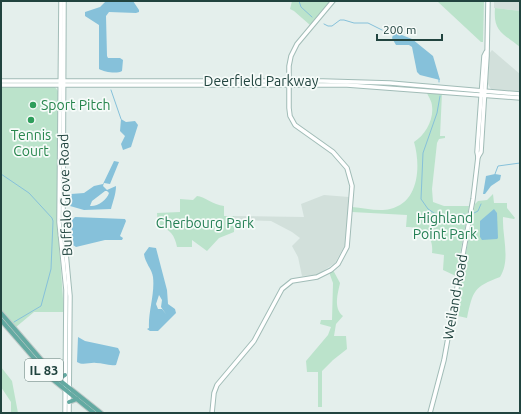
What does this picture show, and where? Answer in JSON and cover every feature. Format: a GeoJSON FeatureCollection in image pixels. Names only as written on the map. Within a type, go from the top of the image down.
{"type":"FeatureCollection","features":[{"type":"Feature","properties":{"kind":"main road","name":"Buffalo Grove Road"},"geometry":{"type":"LineString","coordinates":[[62,1],[63,221],[70,296],[65,413]]}},
{"type":"Feature","properties":{"kind":"main road"},"geometry":{"type":"LineString","coordinates":[[212,413],[214,393],[217,384],[254,341],[282,288],[296,280],[317,277],[331,270],[342,257],[349,242],[352,186],[350,175],[339,157],[303,132],[293,122],[289,112],[288,83],[290,61],[295,48],[333,1]]}},
{"type":"Feature","properties":{"kind":"main road","name":"Weiland Road"},"geometry":{"type":"LineString","coordinates":[[430,413],[444,360],[473,199],[483,93],[488,1]]}},
{"type":"Feature","properties":{"kind":"main road","name":"Deerfield Parkway"},"geometry":{"type":"LineString","coordinates":[[1,81],[62,83]]}},
{"type":"Feature","properties":{"kind":"main road","name":"Buffalo Grove Road"},"geometry":{"type":"LineString","coordinates":[[62,83],[59,222],[66,290],[65,374],[69,413]]}},
{"type":"Feature","properties":{"kind":"main road","name":"Deerfield Parkway"},"geometry":{"type":"LineString","coordinates":[[1,84],[288,83],[520,94]]}},
{"type":"Feature","properties":{"kind":"main road","name":"Deerfield Parkway"},"geometry":{"type":"LineString","coordinates":[[483,93],[495,96],[520,98]]}},
{"type":"Feature","properties":{"kind":"main road","name":"Weiland Road"},"geometry":{"type":"LineString","coordinates":[[478,157],[481,152],[484,106],[483,93]]}},
{"type":"Feature","properties":{"kind":"main road"},"geometry":{"type":"LineString","coordinates":[[484,106],[488,98],[495,96]]}},
{"type":"Feature","properties":{"kind":"main road","name":"IL 83"},"geometry":{"type":"LineString","coordinates":[[1,313],[67,389],[94,413]]}},
{"type":"Feature","properties":{"kind":"main road","name":"IL 83"},"geometry":{"type":"LineString","coordinates":[[1,320],[43,370],[101,413]]}},
{"type":"Feature","properties":{"kind":"main road"},"geometry":{"type":"LineString","coordinates":[[58,378],[65,374]]}},
{"type":"Feature","properties":{"kind":"main road"},"geometry":{"type":"LineString","coordinates":[[69,402],[77,399]]}},
{"type":"Feature","properties":{"kind":"shaded area"},"geometry":{"type":"Polygon","coordinates":[[[494,1],[520,1],[520,11],[494,8],[494,1]]]}},
{"type":"Feature","properties":{"kind":"shaded area"},"geometry":{"type":"Polygon","coordinates":[[[492,50],[520,74],[520,92],[491,89],[488,84],[489,54],[492,50]]]}},
{"type":"Feature","properties":{"kind":"shaded area"},"geometry":{"type":"Polygon","coordinates":[[[324,195],[349,197],[346,243],[335,263],[317,275],[302,276],[298,257],[292,246],[300,238],[292,232],[271,221],[234,220],[234,216],[304,217],[301,204],[324,195]]]}},
{"type":"Feature","properties":{"kind":"green space"},"geometry":{"type":"Polygon","coordinates":[[[292,1],[330,1],[310,25],[290,9],[292,1]]]}},
{"type":"Feature","properties":{"kind":"green space"},"geometry":{"type":"Polygon","coordinates":[[[437,1],[484,1],[483,42],[481,42],[437,1]]]}},
{"type":"Feature","properties":{"kind":"green space"},"geometry":{"type":"Polygon","coordinates":[[[495,8],[520,11],[520,47],[500,31],[496,22],[495,8]]]}},
{"type":"Feature","properties":{"kind":"green space"},"geometry":{"type":"Polygon","coordinates":[[[1,86],[54,86],[58,91],[57,217],[64,312],[34,312],[16,327],[1,311],[1,86]]]}},
{"type":"Feature","properties":{"kind":"green space","name":"Highland Point Park"},"geometry":{"type":"Polygon","coordinates":[[[426,91],[442,93],[440,136],[445,136],[445,138],[439,139],[437,143],[432,189],[433,202],[444,206],[469,206],[456,276],[443,270],[444,255],[432,253],[431,242],[426,234],[418,229],[406,227],[407,215],[352,212],[352,207],[376,210],[390,209],[400,205],[407,199],[412,191],[416,182],[417,172],[414,142],[428,127],[432,117],[432,104],[426,91]]]}},
{"type":"Feature","properties":{"kind":"green space"},"geometry":{"type":"Polygon","coordinates":[[[493,194],[494,203],[507,203],[507,208],[515,218],[503,217],[506,256],[503,270],[500,277],[480,287],[473,295],[467,318],[458,316],[455,312],[475,204],[478,201],[487,200],[493,194]]]}},
{"type":"Feature","properties":{"kind":"green space","name":"Cherbourg Park"},"geometry":{"type":"Polygon","coordinates":[[[197,196],[224,206],[224,216],[234,216],[234,232],[219,238],[207,251],[192,240],[192,247],[177,247],[175,239],[171,233],[166,229],[158,227],[157,213],[180,212],[180,199],[193,200],[197,196]]]}},
{"type":"Feature","properties":{"kind":"green space"},"geometry":{"type":"Polygon","coordinates":[[[333,270],[340,283],[337,296],[337,305],[343,316],[336,324],[334,336],[346,336],[347,349],[322,371],[322,407],[318,407],[318,372],[307,372],[306,361],[328,335],[331,327],[320,324],[321,320],[332,320],[333,283],[329,272],[333,270]]]}},
{"type":"Feature","properties":{"kind":"green space"},"geometry":{"type":"Polygon","coordinates":[[[1,367],[12,381],[18,413],[11,413],[11,402],[1,387],[1,367]]]}},
{"type":"Feature","properties":{"kind":"water"},"geometry":{"type":"Polygon","coordinates":[[[106,1],[133,1],[139,10],[139,12],[136,13],[109,12],[106,16],[107,56],[108,58],[120,58],[123,60],[122,71],[120,72],[110,72],[99,69],[99,25],[85,16],[85,12],[100,7],[106,1]]]}},
{"type":"Feature","properties":{"kind":"water"},"geometry":{"type":"Polygon","coordinates":[[[394,32],[412,39],[433,56],[440,80],[420,75],[417,72],[412,47],[409,45],[396,45],[392,38],[394,32]]]}},
{"type":"Feature","properties":{"kind":"water"},"geometry":{"type":"Polygon","coordinates":[[[121,119],[126,122],[135,121],[138,125],[131,147],[123,150],[121,144],[125,136],[120,131],[121,119]]]}},
{"type":"Feature","properties":{"kind":"water"},"geometry":{"type":"Polygon","coordinates":[[[114,161],[119,162],[110,184],[104,183],[103,186],[107,190],[116,186],[111,209],[84,210],[70,206],[71,194],[84,193],[94,186],[103,184],[114,161]],[[107,191],[92,201],[90,206],[99,204],[104,200],[109,193],[107,191]]]}},
{"type":"Feature","properties":{"kind":"water"},"geometry":{"type":"Polygon","coordinates":[[[495,174],[501,175],[500,180],[491,186],[485,194],[483,194],[486,176],[495,174]]]}},
{"type":"Feature","properties":{"kind":"water"},"geometry":{"type":"Polygon","coordinates":[[[494,209],[497,213],[498,238],[482,240],[480,237],[480,221],[494,209]]]}},
{"type":"Feature","properties":{"kind":"water"},"geometry":{"type":"Polygon","coordinates":[[[75,217],[125,219],[126,221],[120,236],[123,238],[122,240],[105,240],[76,247],[73,245],[71,221],[75,217]]]}},
{"type":"Feature","properties":{"kind":"water"},"geometry":{"type":"Polygon","coordinates":[[[149,247],[156,248],[167,290],[168,304],[175,309],[176,313],[158,331],[150,331],[147,329],[149,328],[153,277],[144,254],[149,247]],[[159,295],[156,304],[158,309],[162,309],[166,314],[161,307],[162,300],[159,295]]]}},
{"type":"Feature","properties":{"kind":"water"},"geometry":{"type":"Polygon","coordinates":[[[78,337],[85,341],[118,348],[120,352],[116,365],[101,363],[82,364],[77,362],[78,337]]]}},
{"type":"Feature","properties":{"kind":"waterway"},"geometry":{"type":"LineString","coordinates":[[299,1],[301,7],[312,17]]}},
{"type":"Feature","properties":{"kind":"waterway"},"geometry":{"type":"LineString","coordinates":[[324,24],[332,26],[340,20],[344,20],[354,23],[368,23],[382,30]]}},
{"type":"Feature","properties":{"kind":"waterway"},"geometry":{"type":"LineString","coordinates":[[111,90],[121,119]]}},
{"type":"Feature","properties":{"kind":"waterway"},"geometry":{"type":"LineString","coordinates":[[440,96],[437,113],[423,153],[421,199],[428,209],[437,215],[450,218],[464,214]]}},
{"type":"Feature","properties":{"kind":"waterway"},"geometry":{"type":"LineString","coordinates":[[495,174],[498,166],[520,163]]}},
{"type":"Feature","properties":{"kind":"waterway"},"geometry":{"type":"LineString","coordinates":[[1,174],[29,193],[53,221],[51,269],[41,306],[14,322]]}},
{"type":"Feature","properties":{"kind":"waterway"},"geometry":{"type":"LineString","coordinates":[[474,213],[478,211],[481,204]]}},
{"type":"Feature","properties":{"kind":"place","name":"Sport Pitch"},"geometry":{"type":"Point","coordinates":[33,105]}},
{"type":"Feature","properties":{"kind":"place","name":"Tennis Court"},"geometry":{"type":"Point","coordinates":[31,120]}}]}
